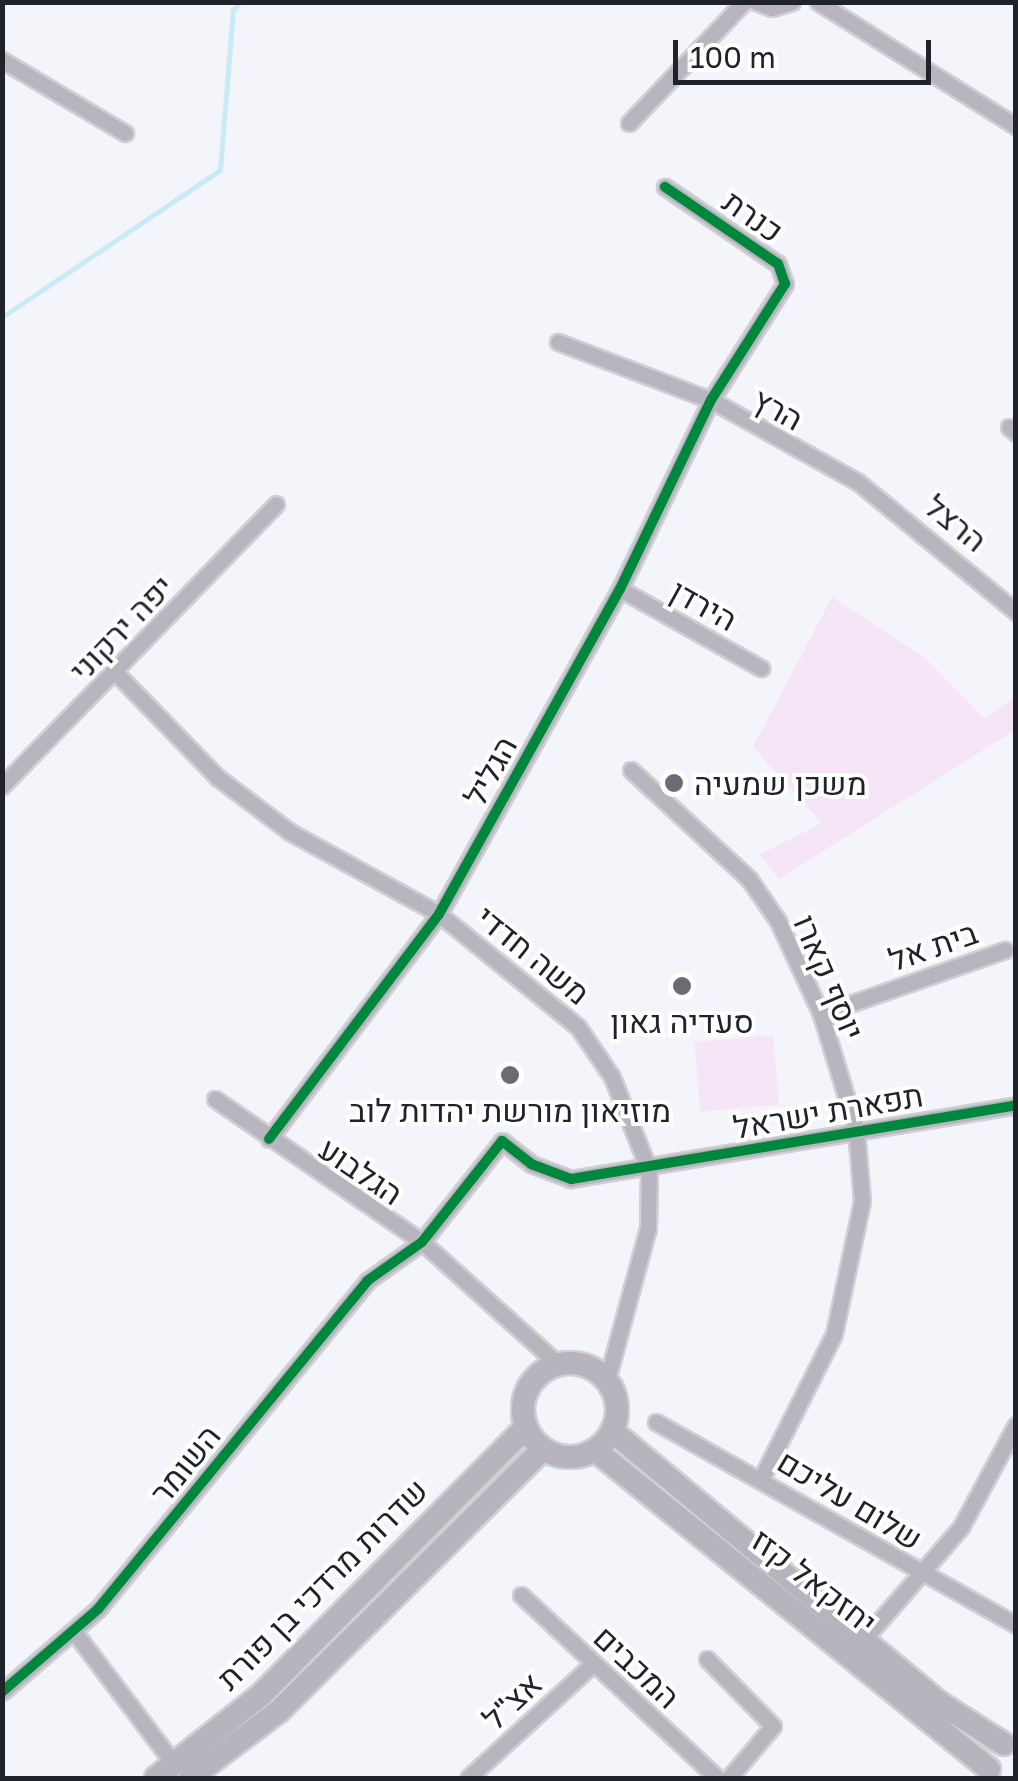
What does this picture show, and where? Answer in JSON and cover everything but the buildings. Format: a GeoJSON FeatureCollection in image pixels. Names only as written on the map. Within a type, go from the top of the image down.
{"type":"FeatureCollection","features":[{"type":"Feature","properties":{"kind":"street"},"geometry":{"type":"LineString","coordinates":[[629,123],[744,2]]}},
{"type":"Feature","properties":{"kind":"street"},"geometry":{"type":"LineString","coordinates":[[756,2],[772,8],[792,2]]}},
{"type":"Feature","properties":{"kind":"street"},"geometry":{"type":"LineString","coordinates":[[818,2],[1016,126]]}},
{"type":"Feature","properties":{"kind":"street"},"geometry":{"type":"LineString","coordinates":[[2,60],[126,132]]}},
{"type":"Feature","properties":{"kind":"street","name":"כנרת"},"geometry":{"type":"LineString","coordinates":[[665,187],[785,273],[758,332],[711,400]]}},
{"type":"Feature","properties":{"kind":"street","name":"הרץ"},"geometry":{"type":"LineString","coordinates":[[558,342],[711,400],[858,482]]}},
{"type":"Feature","properties":{"kind":"street","name":"הגליל"},"geometry":{"type":"LineString","coordinates":[[269,1139],[440,914],[620,589],[711,400]]}},
{"type":"Feature","properties":{"kind":"street","name":"הרצל"},"geometry":{"type":"LineString","coordinates":[[858,482],[1016,612]]}},
{"type":"Feature","properties":{"kind":"street","name":"יפה ירקוני"},"geometry":{"type":"LineString","coordinates":[[2,786],[117,674],[276,504]]}},
{"type":"Feature","properties":{"kind":"street","name":"הירדן"},"geometry":{"type":"LineString","coordinates":[[620,589],[760,668]]}},
{"type":"Feature","properties":{"kind":"street","name":"משה חדדי"},"geometry":{"type":"LineString","coordinates":[[117,674],[217,777],[290,832],[440,914],[578,1027],[612,1077],[649,1170],[648,1228],[607,1380]]}},
{"type":"Feature","properties":{"kind":"street","name":"יוסף קארו"},"geometry":{"type":"LineString","coordinates":[[631,770],[749,879],[778,921],[821,1014],[856,1130],[862,1201],[843,1303],[800,1413],[761,1479]]}},
{"type":"Feature","properties":{"kind":"street","name":"בית אל"},"geometry":{"type":"LineString","coordinates":[[821,1014],[1006,950]]}},
{"type":"Feature","properties":{"kind":"street","name":"הגלבוע"},"geometry":{"type":"LineString","coordinates":[[215,1100],[422,1242],[559,1365]]}},
{"type":"Feature","properties":{"kind":"street","name":"תפארת ישראל"},"geometry":{"type":"LineString","coordinates":[[422,1242],[502,1142],[531,1164],[572,1178],[649,1170],[856,1130],[1016,1105]]}},
{"type":"Feature","properties":{"kind":"street","name":"השומר"},"geometry":{"type":"LineString","coordinates":[[2,1692],[76,1633],[368,1281],[396,1257],[422,1242]]}},
{"type":"Feature","properties":{"kind":"street"},"geometry":{"type":"LineString","coordinates":[[582,1364],[607,1380],[617,1405],[612,1431],[595,1450],[569,1458],[543,1449],[526,1427],[529,1387],[559,1365],[582,1364]]}},
{"type":"Feature","properties":{"kind":"street","name":"שלום עליכם"},"geometry":{"type":"LineString","coordinates":[[656,1422],[1016,1625]]}},
{"type":"Feature","properties":{"kind":"street"},"geometry":{"type":"LineString","coordinates":[[864,1639],[962,1527],[1016,1425]]}},
{"type":"Feature","properties":{"kind":"street","name":"שדרות מרדכי בן פורת"},"geometry":{"type":"LineString","coordinates":[[174,1774],[261,1695],[526,1427]]}},
{"type":"Feature","properties":{"kind":"street","name":"יחזקאל קזז"},"geometry":{"type":"LineString","coordinates":[[612,1431],[938,1702],[1010,1742]]}},
{"type":"Feature","properties":{"kind":"street","name":"שדרות מרדכי בן פורת"},"geometry":{"type":"LineString","coordinates":[[174,1774],[279,1711],[543,1449]]}},
{"type":"Feature","properties":{"kind":"street","name":"יחזקאל קזז"},"geometry":{"type":"LineString","coordinates":[[595,1450],[989,1774]]}},
{"type":"Feature","properties":{"kind":"street","name":"המכבים"},"geometry":{"type":"LineString","coordinates":[[521,1594],[717,1778]]}},
{"type":"Feature","properties":{"kind":"street"},"geometry":{"type":"LineString","coordinates":[[76,1633],[174,1774]]}},
{"type":"Feature","properties":{"kind":"street"},"geometry":{"type":"LineString","coordinates":[[707,1658],[773,1726],[728,1778]]}},
{"type":"Feature","properties":{"kind":"street","name":"אצ\"ל"},"geometry":{"type":"LineString","coordinates":[[468,1778],[592,1664]]}},
{"type":"Feature","properties":{"kind":"street"},"geometry":{"type":"LineString","coordinates":[[989,1774],[1010,1742]]}},
{"type":"Feature","properties":{"kind":"shaded area"},"geometry":{"type":"Polygon","coordinates":[[[832,597],[925,658],[985,719],[1015,697],[1015,730],[779,879],[759,855],[822,823],[753,747],[832,597]]]}},
{"type":"Feature","properties":{"kind":"shaded area"},"geometry":{"type":"Polygon","coordinates":[[[773,1035],[779,1105],[700,1112],[694,1042],[773,1035]]]}},
{"type":"Feature","properties":{"kind":"waterway"},"geometry":{"type":"LineString","coordinates":[[2,317],[220,170],[233,10],[240,2]]}},
{"type":"Feature","properties":{"kind":"waterway"},"geometry":{"type":"LineString","coordinates":[[431,2],[458,2]]}},
{"type":"Feature","properties":{"kind":"cycle path"},"geometry":{"type":"LineString","coordinates":[[269,1139],[439,914],[620,589],[711,400],[785,284],[778,264],[665,187]]}},
{"type":"Feature","properties":{"kind":"cycle path"},"geometry":{"type":"LineString","coordinates":[[2,1692],[98,1609],[367,1281],[422,1242],[502,1141],[531,1164],[571,1179],[1016,1105]]}},
{"type":"Feature","properties":{"kind":"place","name":"משכן שמעיה"},"geometry":{"type":"Point","coordinates":[674,783]}},
{"type":"Feature","properties":{"kind":"place","name":"סעדיה גאון"},"geometry":{"type":"Point","coordinates":[682,986]}},
{"type":"Feature","properties":{"kind":"place","name":"מוזיאון מורשת יהדות לוב"},"geometry":{"type":"Point","coordinates":[510,1075]}}]}
